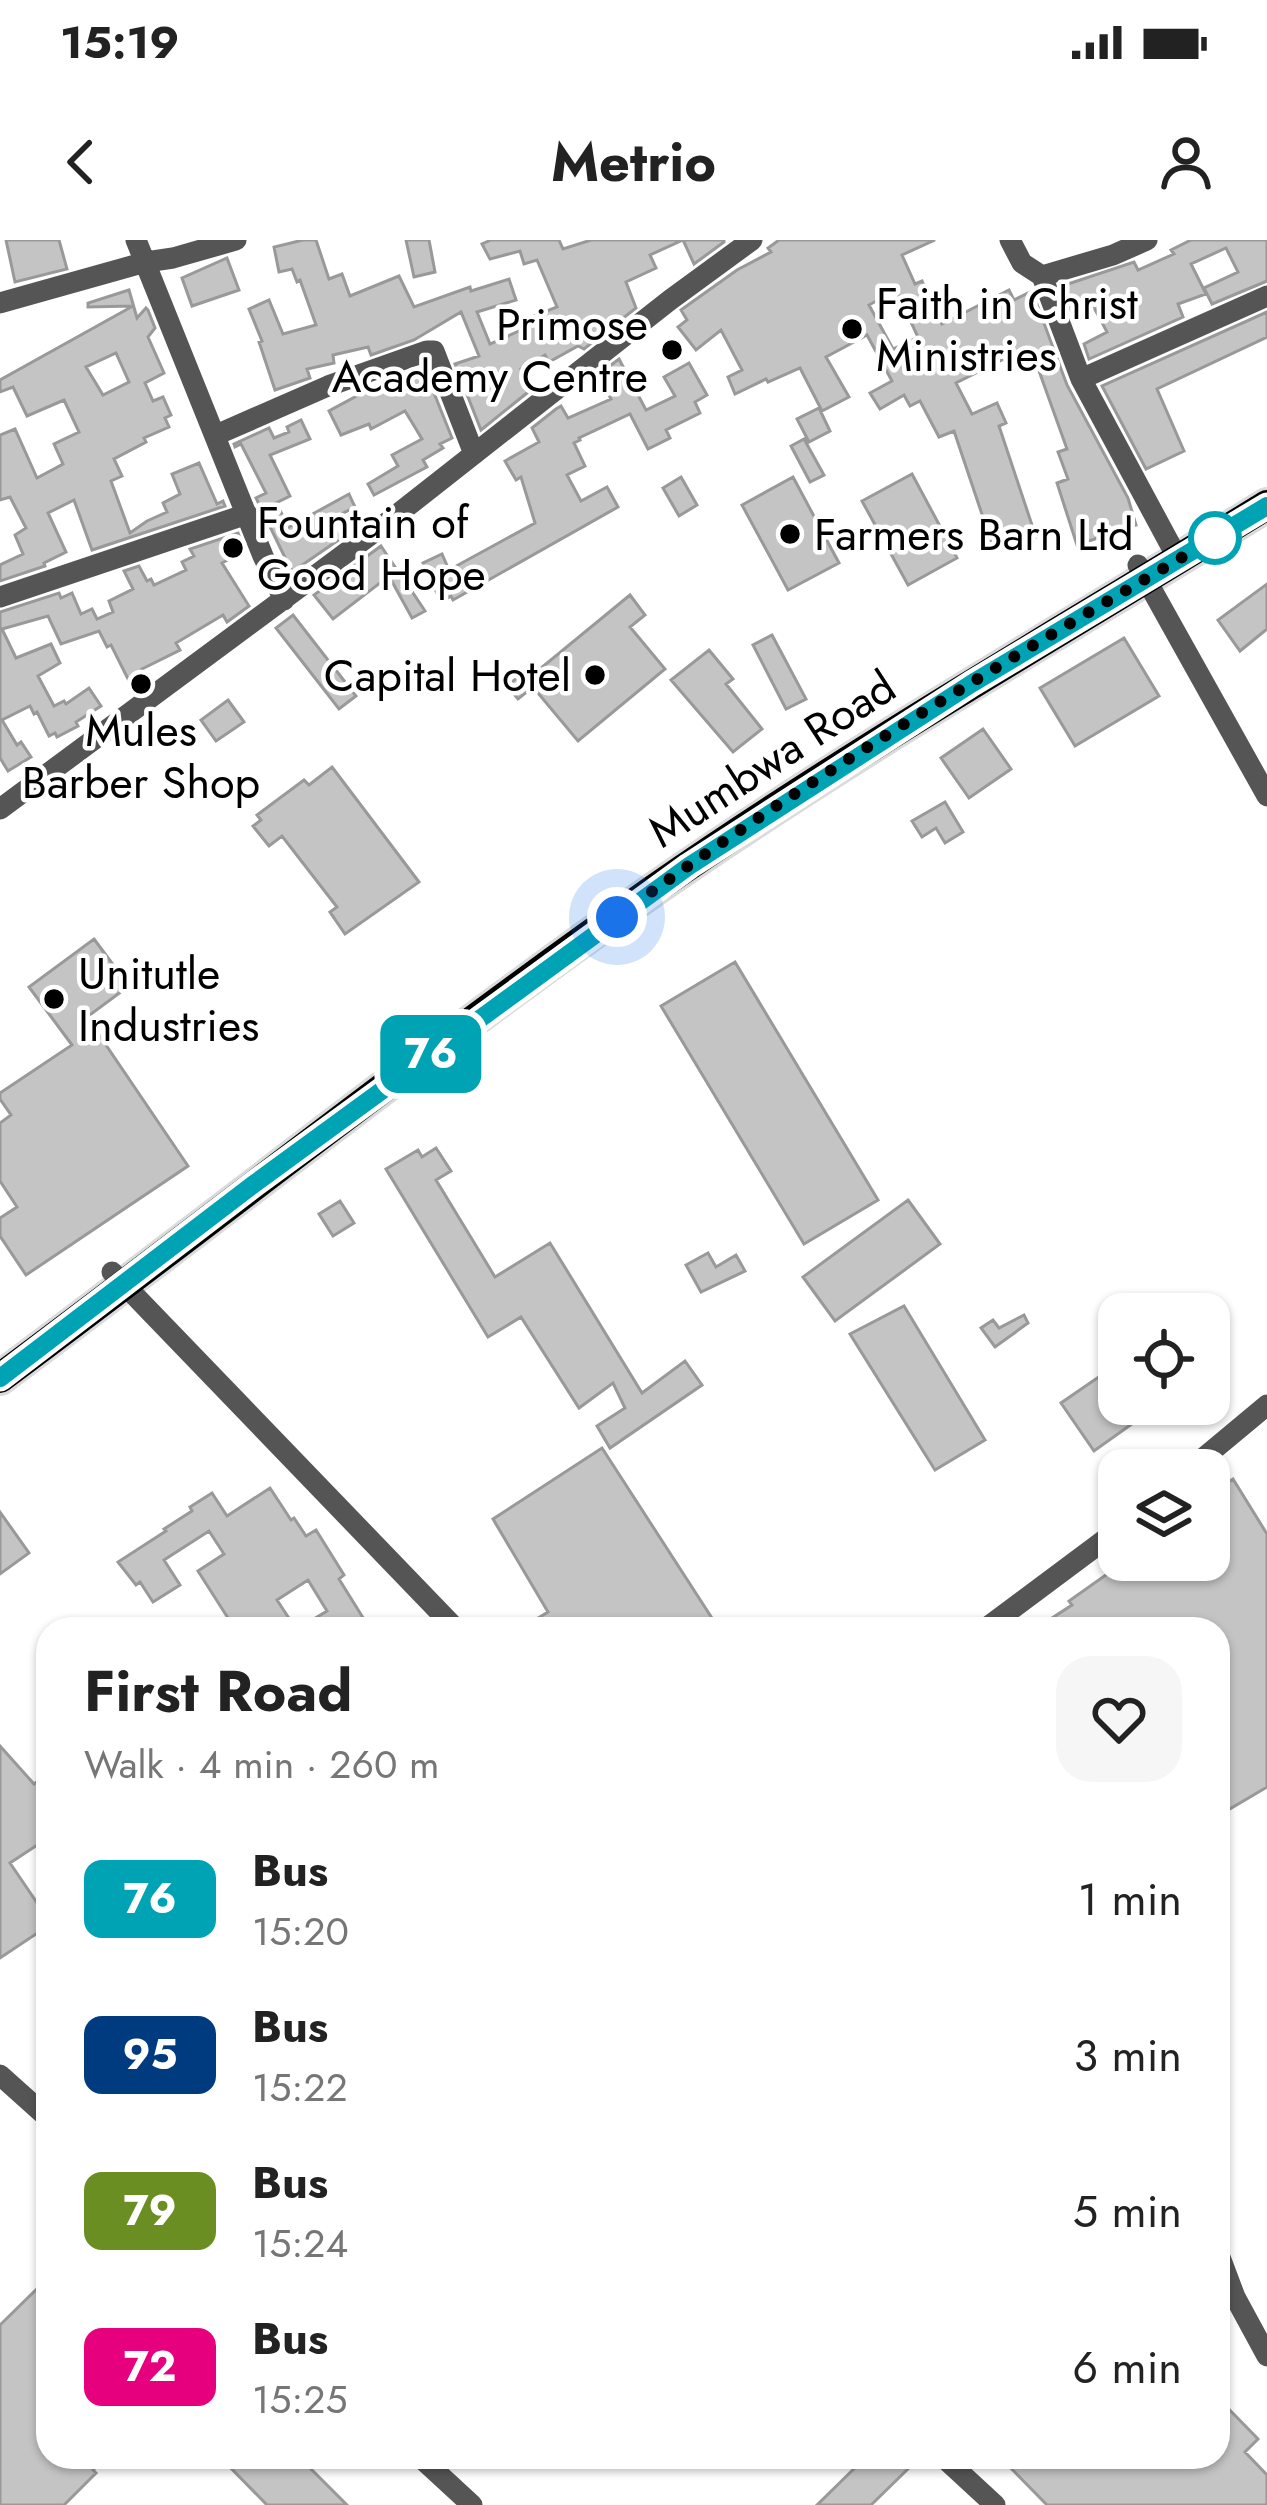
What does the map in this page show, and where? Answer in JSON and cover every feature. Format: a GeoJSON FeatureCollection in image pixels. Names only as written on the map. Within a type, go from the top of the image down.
{"type":"FeatureCollection","features":[{"type":"Feature","properties":{"kind":"main road","name":"Mumbwa Road"},"geometry":{"type":"LineString","coordinates":[[1175,553],[1267,488]]}},
{"type":"Feature","properties":{"kind":"main road","name":"Mumbwa Road"},"geometry":{"type":"LineString","coordinates":[[0,1354],[118,1280],[254,1184],[670,879],[1142,572],[1267,506]]}},
{"type":"Feature","properties":{"kind":"main road","name":"Mumbwa Road"},"geometry":{"type":"LineString","coordinates":[[0,1378],[118,1280]]}},
{"type":"Feature","properties":{"kind":"street"},"geometry":{"type":"LineString","coordinates":[[0,303],[141,251],[173,258],[236,240]]}},
{"type":"Feature","properties":{"kind":"street"},"geometry":{"type":"LineString","coordinates":[[0,809],[284,601],[752,240]]}},
{"type":"Feature","properties":{"kind":"street"},"geometry":{"type":"LineString","coordinates":[[1010,240],[1022,263],[1042,276],[1082,379],[1175,553]]}},
{"type":"Feature","properties":{"kind":"street"},"geometry":{"type":"LineString","coordinates":[[1042,276],[1147,240]]}},
{"type":"Feature","properties":{"kind":"street"},"geometry":{"type":"LineString","coordinates":[[141,251],[284,601]]}},
{"type":"Feature","properties":{"kind":"street"},"geometry":{"type":"LineString","coordinates":[[1082,379],[1267,296]]}},
{"type":"Feature","properties":{"kind":"street"},"geometry":{"type":"LineString","coordinates":[[216,435],[328,386],[434,351],[474,454]]}},
{"type":"Feature","properties":{"kind":"street"},"geometry":{"type":"LineString","coordinates":[[0,597],[247,514]]}},
{"type":"Feature","properties":{"kind":"street"},"geometry":{"type":"LineString","coordinates":[[1142,572],[1267,796]]}},
{"type":"Feature","properties":{"kind":"street"},"geometry":{"type":"LineString","coordinates":[[118,1280],[444,1617]]}},
{"type":"Feature","properties":{"kind":"street"},"geometry":{"type":"LineString","coordinates":[[1214,1449],[1267,1405]]}},
{"type":"Feature","properties":{"kind":"street"},"geometry":{"type":"LineString","coordinates":[[1002,1617],[1098,1544]]}},
{"type":"Feature","properties":{"kind":"street"},"geometry":{"type":"LineString","coordinates":[[0,2075],[36,2107]]}},
{"type":"Feature","properties":{"kind":"street"},"geometry":{"type":"LineString","coordinates":[[1230,2284],[1267,2356]]}},
{"type":"Feature","properties":{"kind":"street"},"geometry":{"type":"LineString","coordinates":[[432,2469],[472,2505]]}},
{"type":"Feature","properties":{"kind":"street"},"geometry":{"type":"LineString","coordinates":[[956,2469],[994,2505]]}},
{"type":"Feature","properties":{"kind":"building"},"geometry":{"type":"Polygon","coordinates":[[[6,240],[59,240],[67,269],[15,282],[6,240]]]}},
{"type":"Feature","properties":{"kind":"building"},"geometry":{"type":"Polygon","coordinates":[[[316,240],[329,279],[342,274],[350,296],[399,276],[414,307],[509,279],[516,300],[477,312],[490,344],[537,323],[534,316],[557,307],[537,260],[524,264],[520,251],[490,259],[482,244],[559,240],[563,249],[591,240],[683,240],[650,255],[656,268],[626,282],[636,308],[584,349],[578,346],[549,362],[545,355],[521,369],[532,389],[481,430],[455,364],[479,356],[461,312],[414,340],[371,355],[368,347],[333,355],[334,363],[307,369],[310,378],[275,390],[249,309],[269,300],[283,334],[316,325],[300,280],[297,282],[292,269],[279,272],[274,247],[316,240]]]}},
{"type":"Feature","properties":{"kind":"building"},"geometry":{"type":"Polygon","coordinates":[[[406,240],[429,240],[435,272],[414,277],[406,240]]]}},
{"type":"Feature","properties":{"kind":"building"},"geometry":{"type":"Polygon","coordinates":[[[683,240],[724,240],[724,242],[694,264],[683,240]]]}},
{"type":"Feature","properties":{"kind":"building"},"geometry":{"type":"Polygon","coordinates":[[[779,240],[935,240],[902,255],[915,284],[922,281],[942,324],[1009,290],[1014,300],[1032,291],[1067,385],[1128,498],[1136,525],[1077,545],[1057,483],[1068,479],[1058,452],[1067,449],[1034,357],[1008,366],[1004,359],[956,383],[972,414],[997,403],[1006,423],[999,426],[1036,537],[994,550],[954,431],[939,437],[920,401],[910,406],[904,395],[880,409],[870,393],[892,381],[867,335],[826,357],[849,397],[822,411],[800,368],[735,394],[728,377],[742,370],[721,330],[696,350],[678,327],[687,320],[681,310],[771,252],[768,248],[779,240]],[[896,290],[869,305],[893,349],[918,337],[896,290]]]}},
{"type":"Feature","properties":{"kind":"building"},"geometry":{"type":"Polygon","coordinates":[[[1191,240],[1267,240],[1267,281],[1212,304],[1204,288],[1238,272],[1226,248],[1191,264],[1206,294],[1178,304],[1183,317],[1089,359],[1084,344],[1107,332],[1092,304],[1072,313],[1062,286],[1134,262],[1138,270],[1174,254],[1171,250],[1191,240]]]}},
{"type":"Feature","properties":{"kind":"building"},"geometry":{"type":"Polygon","coordinates":[[[227,258],[239,290],[192,306],[182,278],[227,258]]]}},
{"type":"Feature","properties":{"kind":"building"},"geometry":{"type":"Polygon","coordinates":[[[129,290],[137,318],[148,310],[155,328],[148,337],[164,373],[145,383],[153,401],[163,397],[171,415],[165,418],[169,427],[114,459],[122,476],[111,481],[130,533],[167,512],[163,503],[180,494],[172,474],[199,463],[217,504],[223,501],[225,506],[92,550],[74,500],[48,513],[66,552],[45,566],[0,581],[0,565],[23,554],[15,535],[26,528],[10,497],[0,500],[0,435],[15,429],[37,478],[63,464],[54,444],[79,432],[64,400],[27,416],[13,387],[0,392],[0,380],[133,306],[88,307],[88,303],[129,290]],[[116,353],[86,367],[103,395],[129,382],[116,353]]]}},
{"type":"Feature","properties":{"kind":"building"},"geometry":{"type":"Polygon","coordinates":[[[1267,312],[1267,337],[1157,389],[1184,451],[1146,469],[1102,386],[1267,312]]]}},
{"type":"Feature","properties":{"kind":"building"},"geometry":{"type":"Polygon","coordinates":[[[619,359],[646,410],[675,396],[664,377],[689,363],[707,395],[695,402],[700,413],[666,430],[670,438],[648,449],[630,414],[579,438],[574,443],[585,466],[567,475],[581,501],[607,487],[618,507],[453,600],[451,596],[441,602],[423,563],[442,554],[449,570],[535,523],[521,477],[516,480],[505,461],[539,442],[532,428],[561,406],[568,418],[611,399],[598,375],[619,359]]]}},
{"type":"Feature","properties":{"kind":"building"},"geometry":{"type":"Polygon","coordinates":[[[424,368],[452,438],[423,460],[427,467],[374,495],[368,484],[398,466],[392,455],[422,439],[405,411],[371,429],[369,424],[341,435],[329,411],[381,383],[424,368]]]}},
{"type":"Feature","properties":{"kind":"building"},"geometry":{"type":"Polygon","coordinates":[[[819,408],[830,431],[809,442],[797,419],[819,408]]]}},
{"type":"Feature","properties":{"kind":"building"},"geometry":{"type":"Polygon","coordinates":[[[301,420],[310,439],[270,455],[290,496],[276,503],[289,527],[349,494],[355,507],[330,520],[340,539],[292,572],[256,498],[266,493],[241,444],[234,444],[269,428],[274,438],[301,420]]]}},
{"type":"Feature","properties":{"kind":"building","name":"Farmers Barn Ltd"},"geometry":{"type":"Polygon","coordinates":[[[804,439],[824,475],[810,482],[791,446],[804,439]]]}},
{"type":"Feature","properties":{"kind":"building","name":"Farmers Barn Ltd"},"geometry":{"type":"Polygon","coordinates":[[[912,474],[957,558],[908,585],[862,501],[912,474]]]}},
{"type":"Feature","properties":{"kind":"building"},"geometry":{"type":"Polygon","coordinates":[[[681,477],[697,505],[679,516],[663,488],[681,477]]]}},
{"type":"Feature","properties":{"kind":"building","name":"Farmers Barn Ltd"},"geometry":{"type":"Polygon","coordinates":[[[793,477],[839,563],[788,590],[742,505],[793,477]]]}},
{"type":"Feature","properties":{"kind":"building"},"geometry":{"type":"Polygon","coordinates":[[[238,533],[245,551],[222,563],[249,606],[227,622],[223,615],[176,643],[180,650],[142,669],[149,680],[134,691],[99,631],[61,644],[48,616],[2,629],[16,658],[51,644],[60,663],[38,676],[54,706],[66,704],[89,688],[101,706],[57,737],[55,733],[49,736],[30,706],[2,720],[17,745],[21,742],[31,757],[8,771],[0,758],[0,612],[72,593],[81,614],[92,609],[97,619],[113,612],[109,601],[133,589],[124,571],[139,566],[154,585],[186,570],[182,562],[194,556],[190,549],[238,533]]]}},
{"type":"Feature","properties":{"kind":"building"},"geometry":{"type":"Polygon","coordinates":[[[381,546],[397,570],[333,619],[314,595],[381,546]]]}},
{"type":"Feature","properties":{"kind":"building"},"geometry":{"type":"Polygon","coordinates":[[[399,572],[425,611],[412,618],[390,578],[399,572]]]}},
{"type":"Feature","properties":{"kind":"building"},"geometry":{"type":"Polygon","coordinates":[[[1267,584],[1267,629],[1240,651],[1218,620],[1267,584]]]}},
{"type":"Feature","properties":{"kind":"building","name":"Capital Hotel"},"geometry":{"type":"Polygon","coordinates":[[[630,595],[645,615],[630,627],[665,669],[578,741],[533,687],[518,699],[507,686],[524,672],[529,678],[630,595]]]}},
{"type":"Feature","properties":{"kind":"building","name":"Capital Hotel"},"geometry":{"type":"Polygon","coordinates":[[[293,615],[356,696],[339,709],[276,628],[293,615]]]}},
{"type":"Feature","properties":{"kind":"building"},"geometry":{"type":"Polygon","coordinates":[[[772,635],[806,699],[786,709],[753,645],[772,635]]]}},
{"type":"Feature","properties":{"kind":"building"},"geometry":{"type":"Polygon","coordinates":[[[1124,638],[1159,696],[1075,746],[1040,688],[1124,638]]]}},
{"type":"Feature","properties":{"kind":"building"},"geometry":{"type":"Polygon","coordinates":[[[709,650],[733,679],[726,684],[762,729],[733,752],[671,680],[709,650]]]}},
{"type":"Feature","properties":{"kind":"building"},"geometry":{"type":"Polygon","coordinates":[[[228,700],[244,722],[216,741],[201,720],[228,700]]]}},
{"type":"Feature","properties":{"kind":"building"},"geometry":{"type":"Polygon","coordinates":[[[983,729],[1011,769],[969,798],[941,758],[983,729]]]}},
{"type":"Feature","properties":{"kind":"building"},"geometry":{"type":"Polygon","coordinates":[[[332,767],[419,882],[345,934],[330,912],[337,907],[282,836],[269,846],[253,826],[261,820],[257,815],[304,780],[309,785],[332,767]]]}},
{"type":"Feature","properties":{"kind":"building"},"geometry":{"type":"Polygon","coordinates":[[[945,802],[963,832],[945,843],[936,828],[922,837],[912,821],[945,802]]]}},
{"type":"Feature","properties":{"kind":"building"},"geometry":{"type":"Polygon","coordinates":[[[94,939],[129,986],[87,1017],[188,1166],[26,1275],[0,1236],[0,1218],[17,1207],[0,1181],[0,1123],[11,1115],[0,1093],[72,1045],[29,987],[94,939]]]}},
{"type":"Feature","properties":{"kind":"building"},"geometry":{"type":"Polygon","coordinates":[[[735,962],[878,1200],[804,1244],[661,1006],[735,962]]]}},
{"type":"Feature","properties":{"kind":"building"},"geometry":{"type":"Polygon","coordinates":[[[436,1148],[451,1171],[436,1180],[495,1277],[550,1243],[642,1393],[685,1361],[702,1385],[610,1448],[597,1426],[625,1408],[613,1383],[579,1408],[521,1317],[488,1337],[386,1169],[418,1150],[422,1157],[436,1148]]]}},
{"type":"Feature","properties":{"kind":"building"},"geometry":{"type":"Polygon","coordinates":[[[908,1200],[940,1244],[835,1321],[803,1277],[908,1200]]]}},
{"type":"Feature","properties":{"kind":"building"},"geometry":{"type":"Polygon","coordinates":[[[340,1201],[354,1223],[333,1236],[319,1214],[340,1201]]]}},
{"type":"Feature","properties":{"kind":"building"},"geometry":{"type":"Polygon","coordinates":[[[708,1253],[716,1267],[736,1255],[745,1271],[701,1292],[686,1265],[708,1253]]]}},
{"type":"Feature","properties":{"kind":"building"},"geometry":{"type":"Polygon","coordinates":[[[904,1306],[985,1440],[935,1470],[850,1334],[904,1306]]]}},
{"type":"Feature","properties":{"kind":"building"},"geometry":{"type":"Polygon","coordinates":[[[1024,1315],[1028,1323],[995,1347],[981,1328],[993,1320],[999,1328],[1024,1315]]]}},
{"type":"Feature","properties":{"kind":"building"},"geometry":{"type":"Polygon","coordinates":[[[1098,1377],[1098,1425],[1131,1425],[1094,1451],[1061,1403],[1098,1377]]]}},
{"type":"Feature","properties":{"kind":"building"},"geometry":{"type":"Polygon","coordinates":[[[602,1448],[711,1617],[540,1617],[548,1612],[493,1519],[602,1448]]]}},
{"type":"Feature","properties":{"kind":"building"},"geometry":{"type":"Polygon","coordinates":[[[1233,1479],[1267,1534],[1267,1787],[1230,1809],[1230,1617],[1054,1617],[1072,1605],[1069,1601],[1098,1580],[1230,1581],[1233,1479]]]}},
{"type":"Feature","properties":{"kind":"building"},"geometry":{"type":"Polygon","coordinates":[[[270,1488],[306,1536],[316,1530],[363,1617],[317,1617],[327,1611],[308,1580],[277,1600],[288,1617],[227,1617],[198,1571],[224,1554],[209,1531],[164,1560],[180,1585],[153,1602],[118,1562],[212,1493],[227,1516],[270,1488]]]}},
{"type":"Feature","properties":{"kind":"building"},"geometry":{"type":"Polygon","coordinates":[[[0,1512],[29,1553],[0,1574],[0,1512]]]}},
{"type":"Feature","properties":{"kind":"building"},"geometry":{"type":"Polygon","coordinates":[[[0,1746],[36,1783],[36,1846],[10,1863],[36,1901],[36,1934],[0,1958],[0,1746]]]}},
{"type":"Feature","properties":{"kind":"building"},"geometry":{"type":"Polygon","coordinates":[[[36,2290],[36,2469],[94,2469],[96,2473],[64,2505],[0,2505],[0,2325],[36,2290]]]}},
{"type":"Feature","properties":{"kind":"building"},"geometry":{"type":"Polygon","coordinates":[[[1230,2410],[1258,2439],[1245,2452],[1267,2475],[1267,2505],[1047,2505],[1012,2469],[1230,2469],[1230,2410]]]}},
{"type":"Feature","properties":{"kind":"building"},"geometry":{"type":"Polygon","coordinates":[[[232,2469],[311,2469],[347,2505],[267,2505],[232,2469]]]}},
{"type":"Feature","properties":{"kind":"building"},"geometry":{"type":"Polygon","coordinates":[[[854,2469],[908,2469],[871,2505],[817,2505],[854,2469]]]}},
{"type":"Feature","properties":{"kind":"bus line","name":"76"},"geometry":{"type":"LineString","coordinates":[[0,1378],[254,1184],[689,866],[971,684],[1267,506]]}},
{"type":"Feature","properties":{"kind":"place","name":"Faith in Christ Ministries"},"geometry":{"type":"Point","coordinates":[852,329]}},
{"type":"Feature","properties":{"kind":"place","name":"Primose Academy Centre"},"geometry":{"type":"Point","coordinates":[672,350]}},
{"type":"Feature","properties":{"kind":"place","name":"Farmers Barn Ltd"},"geometry":{"type":"Point","coordinates":[790,534]}},
{"type":"Feature","properties":{"kind":"place","name":"Fountain of Good Hope"},"geometry":{"type":"Point","coordinates":[233,548]}},
{"type":"Feature","properties":{"kind":"place","name":"Capital Hotel"},"geometry":{"type":"Point","coordinates":[595,675]}},
{"type":"Feature","properties":{"kind":"place","name":"Mules Barber Shop"},"geometry":{"type":"Point","coordinates":[141,684]}},
{"type":"Feature","properties":{"kind":"place","name":"Unitutle Industries"},"geometry":{"type":"Point","coordinates":[54,999]}},
{"type":"Feature","properties":{"kind":"route"},"geometry":{"type":"LineString","coordinates":[[617,917],[852,759],[1215,538]]}}]}
